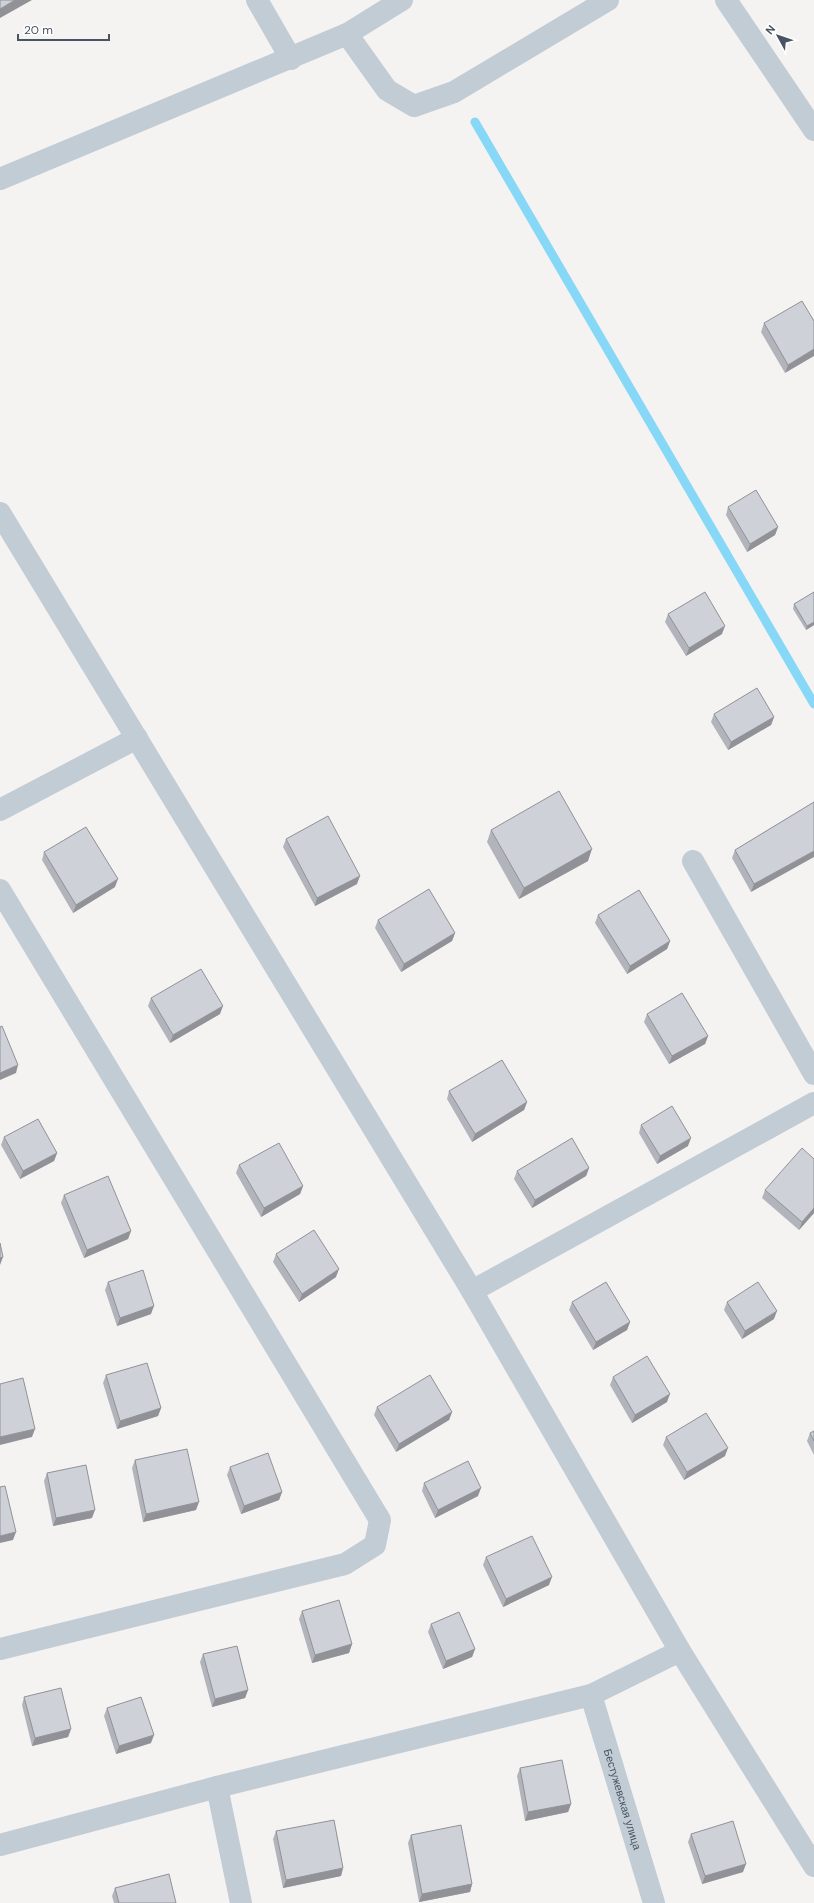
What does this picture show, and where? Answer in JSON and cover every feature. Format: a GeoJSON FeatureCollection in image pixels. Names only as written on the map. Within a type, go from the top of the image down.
{"type":"FeatureCollection","features":[{"type":"Feature","properties":{"kind":"street"},"geometry":{"type":"LineString","coordinates":[[257,0],[292,59]]}},
{"type":"Feature","properties":{"kind":"street"},"geometry":{"type":"LineString","coordinates":[[0,179],[292,59],[347,34],[402,0]]}},
{"type":"Feature","properties":{"kind":"street"},"geometry":{"type":"LineString","coordinates":[[347,34],[387,90],[414,106],[454,92],[608,0]]}},
{"type":"Feature","properties":{"kind":"street"},"geometry":{"type":"LineString","coordinates":[[726,0],[814,130]]}},
{"type":"Feature","properties":{"kind":"street"},"geometry":{"type":"LineString","coordinates":[[0,513],[472,1291],[680,1651],[814,1866]]}},
{"type":"Feature","properties":{"kind":"street"},"geometry":{"type":"LineString","coordinates":[[0,810],[137,738]]}},
{"type":"Feature","properties":{"kind":"street"},"geometry":{"type":"LineString","coordinates":[[693,861],[814,1074]]}},
{"type":"Feature","properties":{"kind":"street"},"geometry":{"type":"LineString","coordinates":[[0,890],[380,1520],[375,1545],[345,1564],[0,1649]]}},
{"type":"Feature","properties":{"kind":"street"},"geometry":{"type":"LineString","coordinates":[[472,1291],[814,1104]]}},
{"type":"Feature","properties":{"kind":"street"},"geometry":{"type":"LineString","coordinates":[[0,1845],[217,1787],[591,1695],[680,1651]]}},
{"type":"Feature","properties":{"kind":"street","name":"Бестужевская улица"},"geometry":{"type":"LineString","coordinates":[[591,1695],[654,1903]]}},
{"type":"Feature","properties":{"kind":"street"},"geometry":{"type":"LineString","coordinates":[[217,1787],[241,1903]]}},
{"type":"Feature","properties":{"kind":"building"},"geometry":{"type":"Polygon","coordinates":[[[0,0],[15,0],[0,9],[0,0]]]}},
{"type":"Feature","properties":{"kind":"building"},"geometry":{"type":"Polygon","coordinates":[[[802,301],[814,321],[814,349],[788,365],[764,323],[802,301]]]}},
{"type":"Feature","properties":{"kind":"building"},"geometry":{"type":"Polygon","coordinates":[[[756,490],[778,527],[750,544],[728,507],[756,490]]]}},
{"type":"Feature","properties":{"kind":"building"},"geometry":{"type":"Polygon","coordinates":[[[705,592],[725,626],[689,648],[668,614],[705,592]]]}},
{"type":"Feature","properties":{"kind":"building"},"geometry":{"type":"Polygon","coordinates":[[[814,592],[814,622],[807,626],[794,604],[814,592]]]}},
{"type":"Feature","properties":{"kind":"building"},"geometry":{"type":"Polygon","coordinates":[[[757,688],[774,717],[731,742],[714,714],[757,688]]]}},
{"type":"Feature","properties":{"kind":"building"},"geometry":{"type":"Polygon","coordinates":[[[559,791],[592,849],[524,888],[491,830],[559,791]]]}},
{"type":"Feature","properties":{"kind":"building"},"geometry":{"type":"Polygon","coordinates":[[[814,802],[814,851],[754,884],[735,850],[814,802]]]}},
{"type":"Feature","properties":{"kind":"building"},"geometry":{"type":"Polygon","coordinates":[[[328,816],[360,876],[317,898],[286,839],[328,816]]]}},
{"type":"Feature","properties":{"kind":"building"},"geometry":{"type":"Polygon","coordinates":[[[86,827],[118,879],[76,905],[44,852],[86,827]]]}},
{"type":"Feature","properties":{"kind":"building"},"geometry":{"type":"Polygon","coordinates":[[[429,889],[455,933],[404,964],[378,920],[429,889]]]}},
{"type":"Feature","properties":{"kind":"building"},"geometry":{"type":"Polygon","coordinates":[[[639,890],[670,941],[630,966],[598,915],[639,890]]]}},
{"type":"Feature","properties":{"kind":"building"},"geometry":{"type":"Polygon","coordinates":[[[201,969],[223,1006],[173,1035],[151,998],[201,969]]]}},
{"type":"Feature","properties":{"kind":"building"},"geometry":{"type":"Polygon","coordinates":[[[682,993],[708,1036],[672,1056],[647,1014],[682,993]]]}},
{"type":"Feature","properties":{"kind":"building"},"geometry":{"type":"Polygon","coordinates":[[[2,1026],[18,1065],[0,1073],[0,1027],[2,1026]]]}},
{"type":"Feature","properties":{"kind":"building"},"geometry":{"type":"Polygon","coordinates":[[[502,1060],[527,1102],[475,1134],[449,1091],[502,1060]]]}},
{"type":"Feature","properties":{"kind":"building"},"geometry":{"type":"Polygon","coordinates":[[[672,1106],[691,1138],[660,1156],[641,1125],[672,1106]]]}},
{"type":"Feature","properties":{"kind":"building"},"geometry":{"type":"Polygon","coordinates":[[[38,1119],[57,1153],[23,1171],[4,1137],[38,1119]]]}},
{"type":"Feature","properties":{"kind":"building"},"geometry":{"type":"Polygon","coordinates":[[[572,1138],[589,1168],[535,1200],[517,1171],[572,1138]]]}},
{"type":"Feature","properties":{"kind":"building"},"geometry":{"type":"Polygon","coordinates":[[[279,1143],[303,1186],[264,1208],[239,1165],[279,1143]]]}},
{"type":"Feature","properties":{"kind":"building"},"geometry":{"type":"Polygon","coordinates":[[[802,1148],[814,1159],[814,1208],[802,1222],[765,1190],[802,1148]]]}},
{"type":"Feature","properties":{"kind":"building"},"geometry":{"type":"Polygon","coordinates":[[[108,1176],[131,1231],[87,1250],[64,1195],[108,1176]]]}},
{"type":"Feature","properties":{"kind":"building"},"geometry":{"type":"Polygon","coordinates":[[[314,1230],[339,1269],[302,1294],[276,1254],[314,1230]]]}},
{"type":"Feature","properties":{"kind":"building"},"geometry":{"type":"Polygon","coordinates":[[[0,1243],[3,1257],[0,1258],[0,1243]]]}},
{"type":"Feature","properties":{"kind":"building"},"geometry":{"type":"Polygon","coordinates":[[[143,1270],[154,1306],[120,1318],[108,1282],[143,1270]]]}},
{"type":"Feature","properties":{"kind":"building"},"geometry":{"type":"Polygon","coordinates":[[[606,1282],[630,1322],[596,1342],[572,1302],[606,1282]]]}},
{"type":"Feature","properties":{"kind":"building"},"geometry":{"type":"Polygon","coordinates":[[[758,1282],[777,1311],[745,1331],[727,1302],[758,1282]]]}},
{"type":"Feature","properties":{"kind":"building"},"geometry":{"type":"Polygon","coordinates":[[[647,1356],[670,1394],[635,1415],[613,1377],[647,1356]]]}},
{"type":"Feature","properties":{"kind":"building"},"geometry":{"type":"Polygon","coordinates":[[[147,1363],[161,1408],[120,1421],[106,1375],[147,1363]]]}},
{"type":"Feature","properties":{"kind":"building"},"geometry":{"type":"Polygon","coordinates":[[[430,1375],[452,1412],[399,1444],[377,1407],[430,1375]]]}},
{"type":"Feature","properties":{"kind":"building"},"geometry":{"type":"Polygon","coordinates":[[[23,1378],[35,1429],[0,1437],[0,1384],[23,1378]]]}},
{"type":"Feature","properties":{"kind":"building"},"geometry":{"type":"Polygon","coordinates":[[[706,1413],[728,1448],[687,1472],[666,1437],[706,1413]]]}},
{"type":"Feature","properties":{"kind":"building"},"geometry":{"type":"Polygon","coordinates":[[[814,1431],[814,1441],[810,1433],[814,1431]]]}},
{"type":"Feature","properties":{"kind":"building"},"geometry":{"type":"Polygon","coordinates":[[[187,1449],[199,1502],[146,1514],[135,1460],[187,1449]]]}},
{"type":"Feature","properties":{"kind":"building"},"geometry":{"type":"Polygon","coordinates":[[[268,1453],[282,1492],[244,1506],[230,1467],[268,1453]]]}},
{"type":"Feature","properties":{"kind":"building"},"geometry":{"type":"Polygon","coordinates":[[[468,1461],[481,1488],[438,1510],[424,1483],[468,1461]]]}},
{"type":"Feature","properties":{"kind":"building"},"geometry":{"type":"Polygon","coordinates":[[[86,1465],[95,1510],[56,1518],[47,1473],[86,1465]]]}},
{"type":"Feature","properties":{"kind":"building"},"geometry":{"type":"Polygon","coordinates":[[[5,1486],[16,1532],[0,1536],[0,1487],[5,1486]]]}},
{"type":"Feature","properties":{"kind":"building"},"geometry":{"type":"Polygon","coordinates":[[[532,1536],[552,1577],[506,1599],[486,1557],[532,1536]]]}},
{"type":"Feature","properties":{"kind":"building"},"geometry":{"type":"Polygon","coordinates":[[[339,1600],[352,1644],[315,1655],[302,1611],[339,1600]]]}},
{"type":"Feature","properties":{"kind":"building"},"geometry":{"type":"Polygon","coordinates":[[[459,1612],[475,1649],[446,1661],[431,1624],[459,1612]]]}},
{"type":"Feature","properties":{"kind":"building"},"geometry":{"type":"Polygon","coordinates":[[[237,1646],[248,1690],[215,1699],[203,1654],[237,1646]]]}},
{"type":"Feature","properties":{"kind":"building"},"geometry":{"type":"Polygon","coordinates":[[[61,1688],[71,1729],[35,1738],[24,1697],[61,1688]]]}},
{"type":"Feature","properties":{"kind":"building"},"geometry":{"type":"Polygon","coordinates":[[[141,1697],[154,1735],[119,1746],[107,1708],[141,1697]]]}},
{"type":"Feature","properties":{"kind":"building"},"geometry":{"type":"Polygon","coordinates":[[[562,1760],[571,1804],[528,1812],[520,1768],[562,1760]]]}},
{"type":"Feature","properties":{"kind":"building"},"geometry":{"type":"Polygon","coordinates":[[[334,1820],[343,1868],[286,1880],[276,1831],[334,1820]]]}},
{"type":"Feature","properties":{"kind":"building"},"geometry":{"type":"Polygon","coordinates":[[[733,1821],[746,1864],[705,1876],[691,1834],[733,1821]]]}},
{"type":"Feature","properties":{"kind":"building"},"geometry":{"type":"Polygon","coordinates":[[[461,1825],[472,1884],[422,1894],[411,1835],[461,1825]]]}},
{"type":"Feature","properties":{"kind":"building"},"geometry":{"type":"Polygon","coordinates":[[[169,1874],[176,1903],[119,1903],[115,1888],[169,1874]]]}},
{"type":"Feature","properties":{"kind":"waterway"},"geometry":{"type":"LineString","coordinates":[[475,122],[814,704]]}}]}
